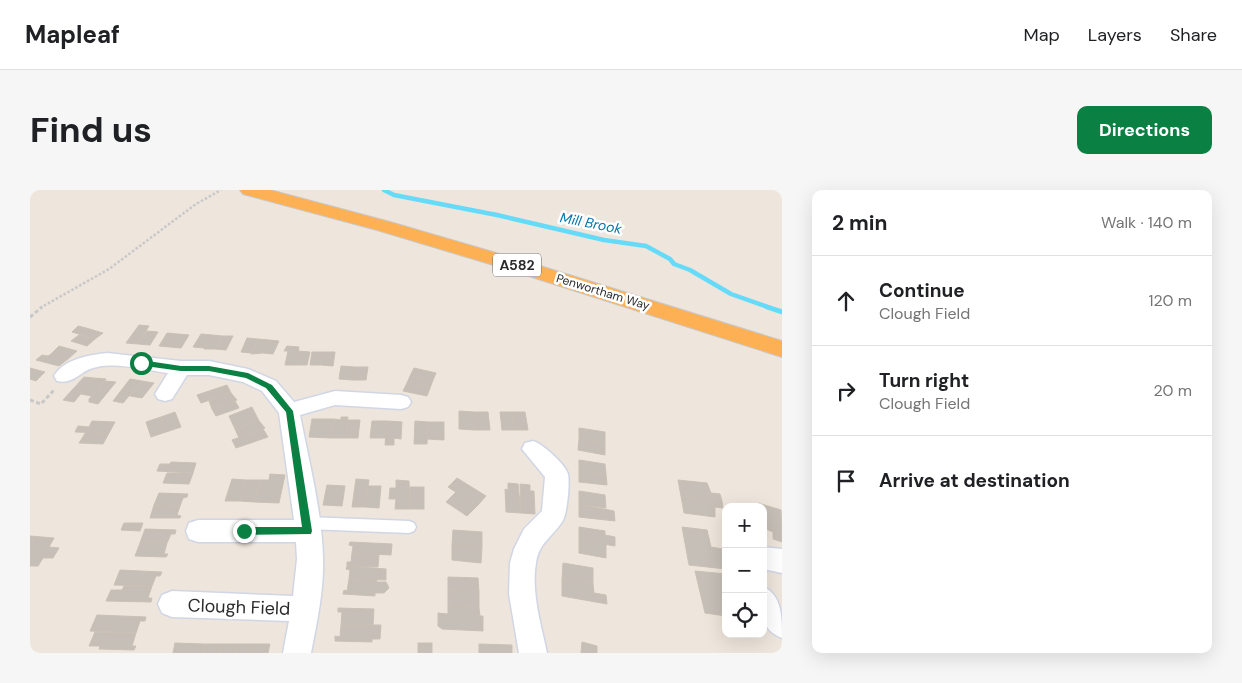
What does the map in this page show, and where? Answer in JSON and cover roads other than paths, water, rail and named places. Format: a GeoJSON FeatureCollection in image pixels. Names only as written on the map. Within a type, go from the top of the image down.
{"type":"FeatureCollection","features":[{"type":"Feature","properties":{"kind":"highway","name":"Penwortham Way"},"geometry":{"type":"LineString","coordinates":[[249,190],[484,254],[782,349]]}},
{"type":"Feature","properties":{"kind":"street"},"geometry":{"type":"LineString","coordinates":[[64,376],[88,362],[108,359],[181,368],[209,368],[248,376],[269,386],[290,411],[335,398],[401,402]]}},
{"type":"Feature","properties":{"kind":"street"},"geometry":{"type":"LineString","coordinates":[[165,394],[181,368]]}},
{"type":"Feature","properties":{"kind":"street","name":"Clough Field"},"geometry":{"type":"LineString","coordinates":[[290,411],[310,559],[305,609],[297,653]]}},
{"type":"Feature","properties":{"kind":"street"},"geometry":{"type":"LineString","coordinates":[[533,449],[557,475],[554,515],[532,538],[521,567],[526,616],[534,653]]}},
{"type":"Feature","properties":{"kind":"street"},"geometry":{"type":"LineString","coordinates":[[198,530],[307,527]]}},
{"type":"Feature","properties":{"kind":"street"},"geometry":{"type":"LineString","coordinates":[[767,559],[782,561]]}},
{"type":"Feature","properties":{"kind":"street","name":"Clough Field"},"geometry":{"type":"LineString","coordinates":[[172,604],[305,609]]}},
{"type":"Feature","properties":{"kind":"street"},"geometry":{"type":"LineString","coordinates":[[767,604],[782,624]]}},
{"type":"Feature","properties":{"kind":"lane"},"geometry":{"type":"LineString","coordinates":[[307,527],[409,527]]}},
{"type":"Feature","properties":{"kind":"waterway","name":"Mill Brook"},"geometry":{"type":"LineString","coordinates":[[384,190],[394,195],[497,215],[604,240],[646,246],[670,259],[674,264],[690,270],[731,294],[771,308]]}},
{"type":"Feature","properties":{"kind":"waterway","name":"Mill Brook"},"geometry":{"type":"LineString","coordinates":[[767,307],[782,312]]}}]}
